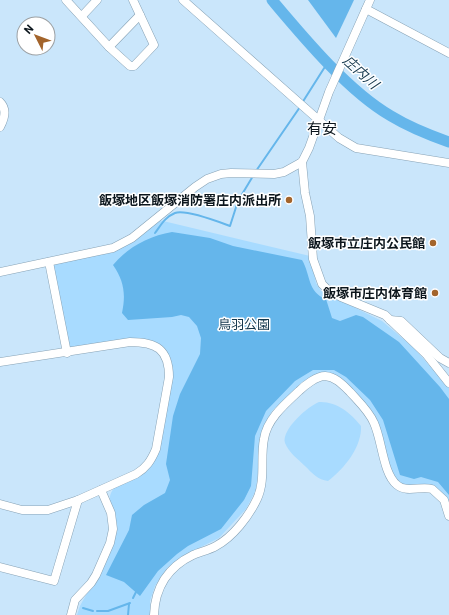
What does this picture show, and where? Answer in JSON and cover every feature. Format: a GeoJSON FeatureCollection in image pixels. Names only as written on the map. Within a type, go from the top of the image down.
{"type":"FeatureCollection","features":[{"type":"Feature","properties":{"kind":"street"},"geometry":{"type":"LineString","coordinates":[[66,0],[109,47],[130,66],[134,66],[154,45],[133,0]]}},
{"type":"Feature","properties":{"kind":"street"},"geometry":{"type":"LineString","coordinates":[[82,16],[97,0]]}},
{"type":"Feature","properties":{"kind":"street"},"geometry":{"type":"LineString","coordinates":[[183,0],[339,138],[356,148],[449,163]]}},
{"type":"Feature","properties":{"kind":"street"},"geometry":{"type":"LineString","coordinates":[[370,0],[329,92],[309,148],[302,162],[305,193],[310,216],[313,259],[322,284],[327,289],[342,297],[379,311],[426,354],[449,383]]}},
{"type":"Feature","properties":{"kind":"street"},"geometry":{"type":"LineString","coordinates":[[366,9],[449,53]]}},
{"type":"Feature","properties":{"kind":"street"},"geometry":{"type":"LineString","coordinates":[[109,47],[140,15]]}},
{"type":"Feature","properties":{"kind":"street"},"geometry":{"type":"LineString","coordinates":[[0,102],[5,113],[0,126]]}},
{"type":"Feature","properties":{"kind":"street"},"geometry":{"type":"LineString","coordinates":[[0,272],[124,244],[207,179],[221,174],[274,174],[284,172],[302,162]]}},
{"type":"Feature","properties":{"kind":"street"},"geometry":{"type":"LineString","coordinates":[[49,262],[67,352]]}},
{"type":"Feature","properties":{"kind":"street"},"geometry":{"type":"LineString","coordinates":[[390,320],[401,321],[440,358],[449,363]]}},
{"type":"Feature","properties":{"kind":"street"},"geometry":{"type":"LineString","coordinates":[[0,362],[130,342],[143,342],[150,343],[161,351],[169,365],[159,436],[152,459],[144,469],[78,500],[48,510],[22,510],[0,504]]}},
{"type":"Feature","properties":{"kind":"street"},"geometry":{"type":"LineString","coordinates":[[154,615],[158,592],[166,576],[176,565],[216,546],[230,536],[244,518],[257,499],[261,488],[264,439],[267,428],[273,418],[290,399],[304,387],[320,377],[335,379],[368,411],[375,424],[389,474],[395,484],[405,489],[432,488],[444,500],[449,516]]}},
{"type":"Feature","properties":{"kind":"street"},"geometry":{"type":"LineString","coordinates":[[71,615],[75,600],[91,583],[96,575],[110,543],[113,529],[111,513],[101,490]]}},
{"type":"Feature","properties":{"kind":"street"},"geometry":{"type":"LineString","coordinates":[[0,567],[54,581],[78,500]]}},
{"type":"Feature","properties":{"kind":"green space","name":"鳥羽公園"},"geometry":{"type":"Polygon","coordinates":[[[159,220],[310,256],[316,283],[321,291],[382,321],[414,348],[449,388],[449,508],[442,495],[435,488],[422,484],[401,484],[395,479],[380,432],[371,411],[353,394],[321,373],[302,382],[272,411],[263,428],[256,490],[246,509],[219,538],[183,556],[167,568],[155,586],[150,601],[150,615],[77,615],[80,606],[111,550],[117,531],[116,521],[110,501],[111,493],[118,484],[156,455],[170,378],[161,347],[152,341],[143,339],[71,349],[67,344],[53,266],[55,262],[112,251],[159,220]]]}},
{"type":"Feature","properties":{"kind":"green space"},"geometry":{"type":"Polygon","coordinates":[[[319,402],[325,402],[343,409],[348,412],[361,426],[359,442],[351,457],[346,464],[328,481],[318,478],[313,474],[291,453],[285,443],[287,432],[291,425],[308,408],[319,402]]]}},
{"type":"Feature","properties":{"kind":"shaded area"},"geometry":{"type":"Polygon","coordinates":[[[308,0],[354,0],[336,38],[308,0]]]}},
{"type":"Feature","properties":{"kind":"shaded area","name":"鳥羽公園"},"geometry":{"type":"Polygon","coordinates":[[[172,232],[210,238],[233,246],[302,260],[312,288],[320,296],[326,299],[332,318],[340,321],[356,315],[363,317],[399,342],[449,399],[449,495],[438,482],[421,477],[414,479],[400,475],[383,420],[370,400],[346,377],[334,370],[313,370],[295,381],[266,411],[255,436],[251,486],[244,500],[221,529],[188,546],[177,554],[158,571],[140,596],[124,582],[106,575],[129,530],[132,515],[144,505],[165,493],[170,480],[166,464],[173,416],[180,394],[200,354],[201,338],[197,326],[189,317],[181,315],[128,320],[122,313],[124,294],[122,282],[113,265],[125,253],[147,239],[172,232]]]}},
{"type":"Feature","properties":{"kind":"waterway","name":"庄内川"},"geometry":{"type":"LineString","coordinates":[[272,0],[327,63],[359,93],[398,120],[449,142]]}},
{"type":"Feature","properties":{"kind":"waterway"},"geometry":{"type":"LineString","coordinates":[[302,103],[328,62]]}},
{"type":"Feature","properties":{"kind":"waterway"},"geometry":{"type":"LineString","coordinates":[[256,171],[300,107]]}},
{"type":"Feature","properties":{"kind":"waterway"},"geometry":{"type":"LineString","coordinates":[[155,233],[168,217],[180,212],[202,216],[230,226],[238,201],[253,176]]}},
{"type":"Feature","properties":{"kind":"waterway"},"geometry":{"type":"LineString","coordinates":[[133,598],[136,592]]}},
{"type":"Feature","properties":{"kind":"waterway"},"geometry":{"type":"LineString","coordinates":[[97,611],[108,611],[130,603]]}},
{"type":"Feature","properties":{"kind":"waterway"},"geometry":{"type":"LineString","coordinates":[[128,615],[129,604]]}},
{"type":"Feature","properties":{"kind":"waterway"},"geometry":{"type":"LineString","coordinates":[[83,608],[93,611]]}},
{"type":"Feature","properties":{"kind":"place","name":"飯塚地区飯塚消防署庄内派出所"},"geometry":{"type":"Point","coordinates":[289,200]}},
{"type":"Feature","properties":{"kind":"place","name":"飯塚市立庄内公民館"},"geometry":{"type":"Point","coordinates":[433,243]}},
{"type":"Feature","properties":{"kind":"place","name":"飯塚市庄内体育館"},"geometry":{"type":"Point","coordinates":[435,293]}},
{"type":"Feature","properties":{"kind":"district","name":"有安"},"geometry":{"type":"Point","coordinates":[322,129]}}]}
